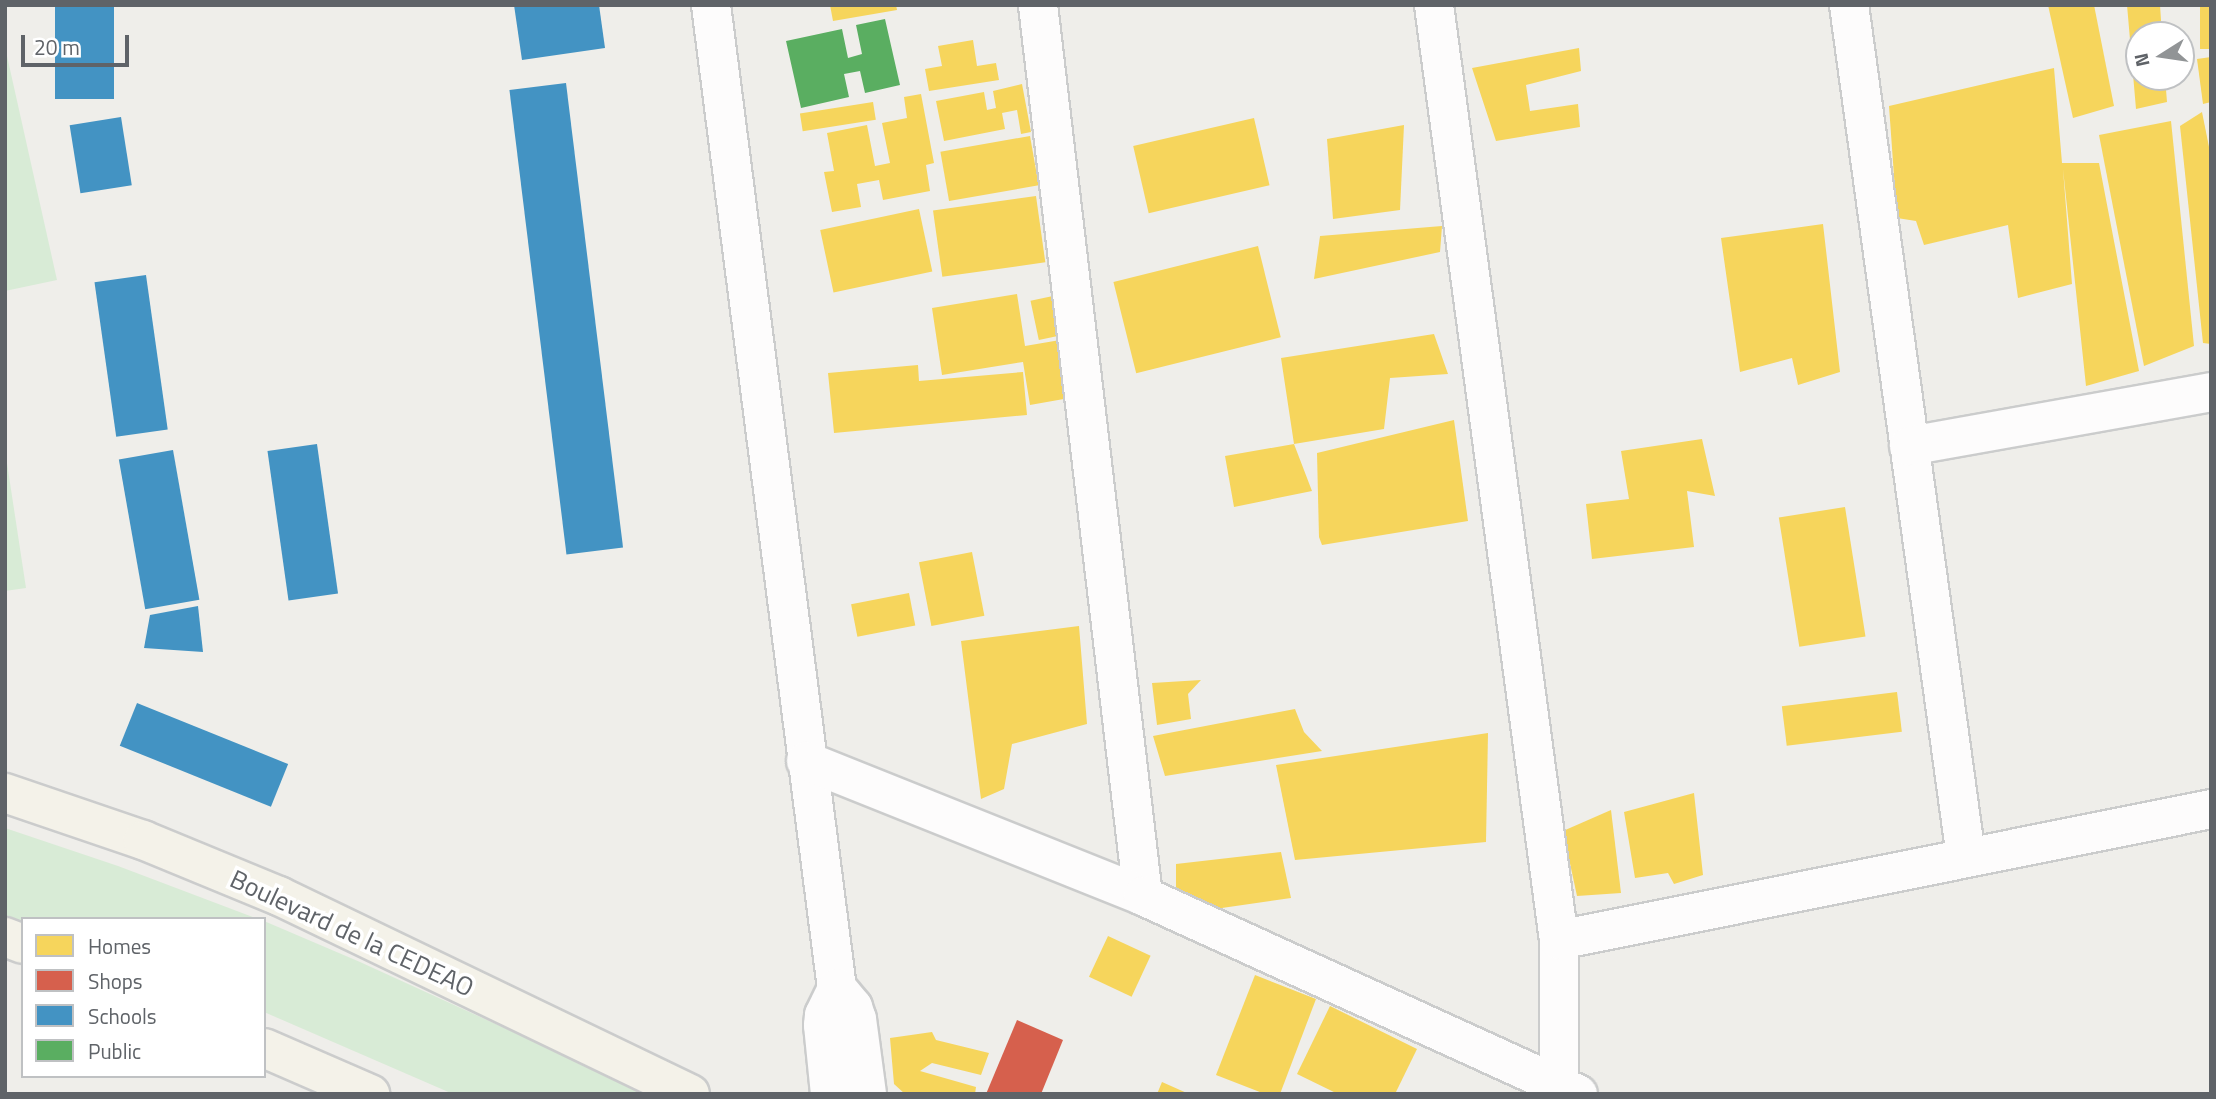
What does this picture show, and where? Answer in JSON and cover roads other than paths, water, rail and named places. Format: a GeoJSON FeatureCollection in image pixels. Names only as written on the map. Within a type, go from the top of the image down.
{"type":"FeatureCollection","features":[{"type":"Feature","properties":{"kind":"main road","name":"Boulevard de la CEDEAO"},"geometry":{"type":"LineString","coordinates":[[5,793],[143,840],[279,896],[690,1094]]}},
{"type":"Feature","properties":{"kind":"main road"},"geometry":{"type":"LineString","coordinates":[[266,1049],[370,1094]]}},
{"type":"Feature","properties":{"kind":"street"},"geometry":{"type":"LineString","coordinates":[[711,5],[837,988],[853,1007],[857,1019],[867,1094]]}},
{"type":"Feature","properties":{"kind":"street"},"geometry":{"type":"LineString","coordinates":[[1038,5],[1143,895]]}},
{"type":"Feature","properties":{"kind":"street"},"geometry":{"type":"LineString","coordinates":[[806,761],[1143,895],[1569,1090],[1559,940],[1434,5]]}},
{"type":"Feature","properties":{"kind":"street"},"geometry":{"type":"LineString","coordinates":[[1849,5],[1966,857]]}},
{"type":"Feature","properties":{"kind":"street"},"geometry":{"type":"LineString","coordinates":[[1909,446],[2211,392]]}},
{"type":"Feature","properties":{"kind":"street"},"geometry":{"type":"LineString","coordinates":[[1559,940],[2211,809]]}},
{"type":"Feature","properties":{"kind":"street"},"geometry":{"type":"LineString","coordinates":[[830,1094],[824,1015],[837,988]]}}]}
